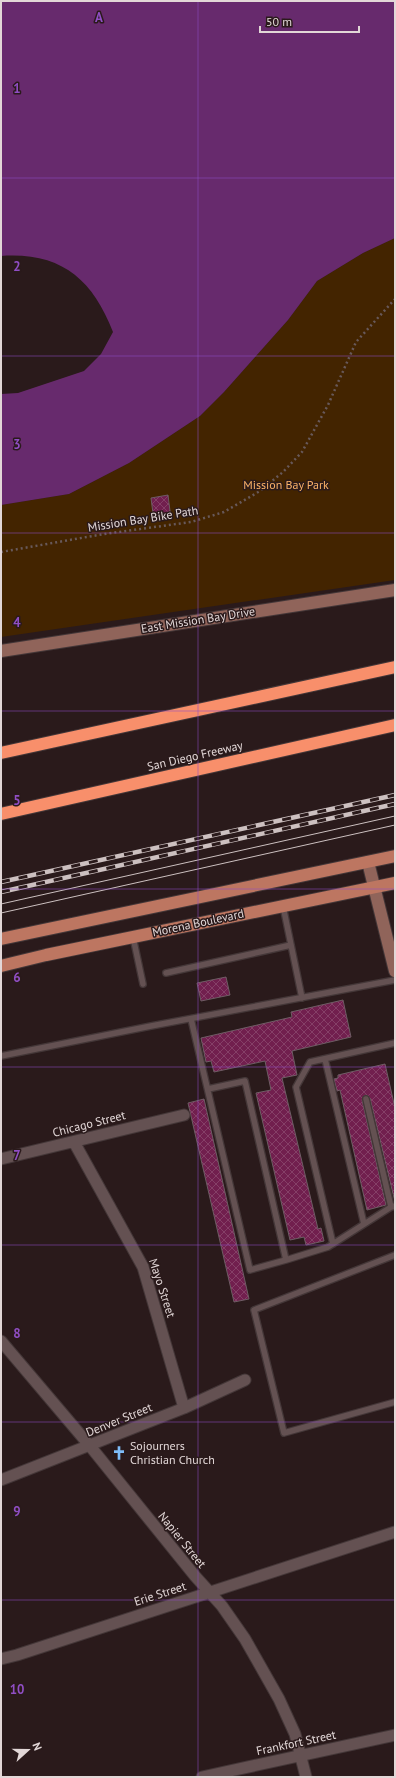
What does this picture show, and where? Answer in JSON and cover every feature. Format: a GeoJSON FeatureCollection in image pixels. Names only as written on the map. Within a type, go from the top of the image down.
{"type":"FeatureCollection","features":[{"type":"Feature","properties":{"kind":"highway"},"geometry":{"type":"LineString","coordinates":[[1,753],[395,666]]}},
{"type":"Feature","properties":{"kind":"highway","name":"San Diego Freeway"},"geometry":{"type":"LineString","coordinates":[[1,814],[395,726]]}},
{"type":"Feature","properties":{"kind":"main road","name":"East Mission Bay Drive"},"geometry":{"type":"LineString","coordinates":[[1,651],[395,590]]}},
{"type":"Feature","properties":{"kind":"main road","name":"Morena Boulevard"},"geometry":{"type":"LineString","coordinates":[[1,939],[395,856]]}},
{"type":"Feature","properties":{"kind":"main road"},"geometry":{"type":"LineString","coordinates":[[368,862],[395,971]]}},
{"type":"Feature","properties":{"kind":"main road","name":"Morena Boulevard"},"geometry":{"type":"LineString","coordinates":[[1,966],[46,955],[395,883]]}},
{"type":"Feature","properties":{"kind":"street","name":"Chicago Street"},"geometry":{"type":"LineString","coordinates":[[1,1159],[184,1115]]}},
{"type":"Feature","properties":{"kind":"street","name":"Mayo Street"},"geometry":{"type":"LineString","coordinates":[[74,1142],[143,1267],[184,1408]]}},
{"type":"Feature","properties":{"kind":"street","name":"Napier Street"},"geometry":{"type":"LineString","coordinates":[[1,1341],[222,1606],[245,1639],[279,1699],[295,1734],[306,1777]]}},
{"type":"Feature","properties":{"kind":"street","name":"Denver Street"},"geometry":{"type":"LineString","coordinates":[[1,1480],[184,1408],[245,1380]]}},
{"type":"Feature","properties":{"kind":"street","name":"Erie Street"},"geometry":{"type":"LineString","coordinates":[[1,1659],[395,1532]]}},
{"type":"Feature","properties":{"kind":"street","name":"Frankfort Street"},"geometry":{"type":"LineString","coordinates":[[202,1777],[395,1735]]}},
{"type":"Feature","properties":{"kind":"lane"},"geometry":{"type":"LineString","coordinates":[[283,906],[302,998]]}},
{"type":"Feature","properties":{"kind":"lane"},"geometry":{"type":"LineString","coordinates":[[133,937],[144,984]]}},
{"type":"Feature","properties":{"kind":"lane"},"geometry":{"type":"LineString","coordinates":[[166,973],[291,945]]}},
{"type":"Feature","properties":{"kind":"lane"},"geometry":{"type":"LineString","coordinates":[[1,1056],[395,980]]}},
{"type":"Feature","properties":{"kind":"lane"},"geometry":{"type":"LineString","coordinates":[[191,1019],[250,1270],[286,1260],[333,1244],[393,1206],[366,1099]]}},
{"type":"Feature","properties":{"kind":"lane"},"geometry":{"type":"LineString","coordinates":[[333,1244],[296,1087],[310,1062],[395,1042]]}},
{"type":"Feature","properties":{"kind":"lane"},"geometry":{"type":"LineString","coordinates":[[325,1059],[364,1224]]}},
{"type":"Feature","properties":{"kind":"lane"},"geometry":{"type":"LineString","coordinates":[[208,1089],[245,1081],[286,1260]]}},
{"type":"Feature","properties":{"kind":"lane"},"geometry":{"type":"LineString","coordinates":[[395,1255],[254,1310],[284,1433],[395,1402]]}},
{"type":"Feature","properties":{"kind":"path","name":"Mission Bay Bike Path"},"geometry":{"type":"LineString","coordinates":[[1,552],[104,534],[191,522],[224,512],[260,491],[283,472],[302,452],[328,405],[356,342],[395,299]]}},
{"type":"Feature","properties":{"kind":"green space","name":"Mission Bay Park"},"geometry":{"type":"Polygon","coordinates":[[[395,238],[395,580],[1,637],[1,505],[69,494],[129,463],[200,416],[224,392],[288,320],[317,281],[363,253],[395,238]]]}},
{"type":"Feature","properties":{"kind":"shaded area"},"geometry":{"type":"Polygon","coordinates":[[[1,1],[395,1],[395,238],[363,253],[317,281],[288,320],[224,392],[200,416],[129,463],[69,494],[1,505],[1,394],[18,393],[84,371],[101,354],[113,332],[105,313],[95,297],[84,283],[71,272],[57,264],[40,259],[22,256],[1,256],[1,1]]]}},
{"type":"Feature","properties":{"kind":"building"},"geometry":{"type":"Polygon","coordinates":[[[168,495],[171,519],[154,521],[151,498],[168,495]]]}},
{"type":"Feature","properties":{"kind":"building"},"geometry":{"type":"Polygon","coordinates":[[[226,977],[230,995],[201,1001],[197,983],[226,977]]]}},
{"type":"Feature","properties":{"kind":"building"},"geometry":{"type":"Polygon","coordinates":[[[343,1000],[351,1037],[292,1051],[297,1075],[282,1078],[318,1229],[321,1228],[324,1241],[306,1245],[304,1237],[290,1240],[256,1093],[271,1090],[265,1061],[214,1072],[211,1061],[206,1062],[201,1038],[292,1017],[291,1012],[343,1000]]]}},
{"type":"Feature","properties":{"kind":"building"},"geometry":{"type":"Polygon","coordinates":[[[385,1064],[395,1108],[395,1202],[370,1098],[365,1095],[362,1100],[386,1205],[367,1210],[340,1090],[337,1091],[334,1079],[338,1078],[338,1075],[385,1064]]]}},
{"type":"Feature","properties":{"kind":"building"},"geometry":{"type":"Polygon","coordinates":[[[204,1099],[249,1299],[234,1302],[188,1103],[204,1099]]]}},
{"type":"Feature","properties":{"kind":"tram line"},"geometry":{"type":"LineString","coordinates":[[1,904],[395,816]]}},
{"type":"Feature","properties":{"kind":"tram line"},"geometry":{"type":"LineString","coordinates":[[1,913],[395,825]]}},
{"type":"Feature","properties":{"kind":"railway"},"geometry":{"type":"LineString","coordinates":[[1,882],[395,795]]}},
{"type":"Feature","properties":{"kind":"railway"},"geometry":{"type":"LineString","coordinates":[[1,892],[395,804]]}},
{"type":"Feature","properties":{"kind":"place","name":"Sojourners Christian Church"},"geometry":{"type":"Point","coordinates":[119,1453]}}]}
